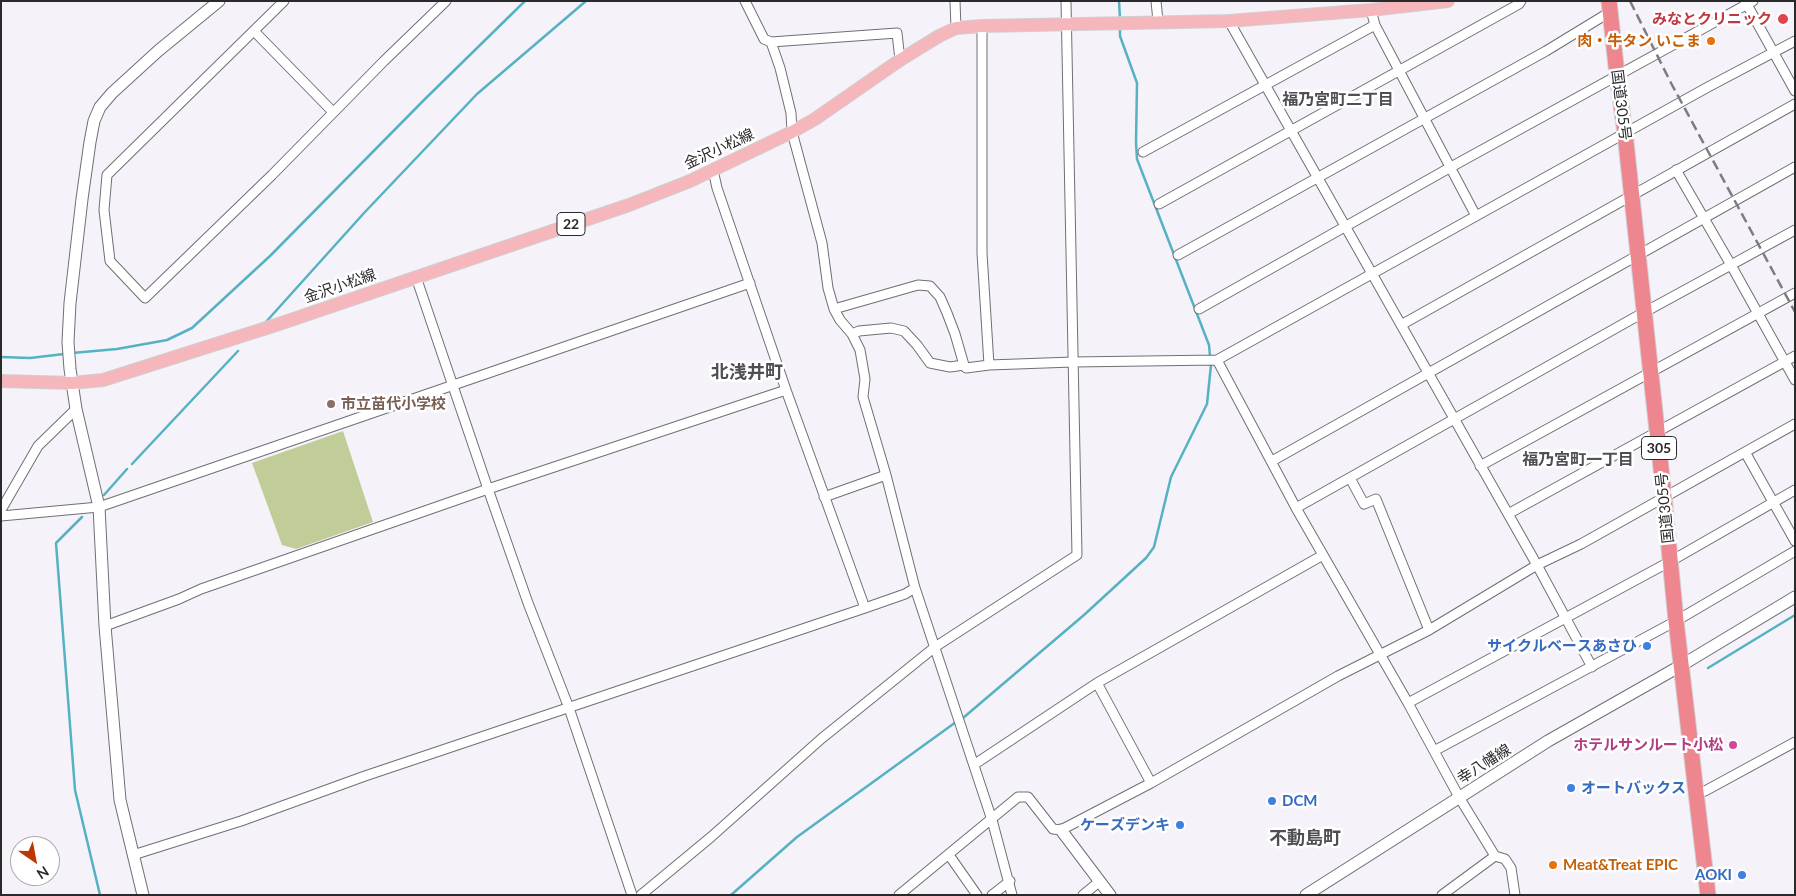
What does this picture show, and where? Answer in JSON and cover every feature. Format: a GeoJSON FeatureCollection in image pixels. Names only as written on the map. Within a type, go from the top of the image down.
{"type":"FeatureCollection","features":[{"type":"Feature","properties":{"kind":"highway","name":"国道305号"},"geometry":{"type":"LineString","coordinates":[[1610,7],[1651,373],[1676,621],[1698,793],[1708,895]]}},
{"type":"Feature","properties":{"kind":"main road","name":"金沢小松線"},"geometry":{"type":"LineString","coordinates":[[1,381],[72,383],[103,380],[280,324],[629,205],[672,189],[792,132],[815,119],[900,60],[956,28],[1229,20],[1349,7],[1371,10],[1448,1]]}},
{"type":"Feature","properties":{"kind":"street"},"geometry":{"type":"LineString","coordinates":[[143,895],[120,800],[105,626],[99,507],[76,409],[70,369],[68,342],[74,261],[94,121],[100,107],[112,93],[158,51],[219,1]]}},
{"type":"Feature","properties":{"kind":"street"},"geometry":{"type":"LineString","coordinates":[[284,1],[107,175],[104,210],[110,261],[145,298],[272,175],[446,1]]}},
{"type":"Feature","properties":{"kind":"street"},"geometry":{"type":"LineString","coordinates":[[745,1],[764,39],[771,42],[897,33],[900,60]]}},
{"type":"Feature","properties":{"kind":"street"},"geometry":{"type":"LineString","coordinates":[[955,1],[956,28]]}},
{"type":"Feature","properties":{"kind":"street"},"geometry":{"type":"LineString","coordinates":[[641,895],[711,837],[821,739],[935,647],[1077,555],[1066,1]]}},
{"type":"Feature","properties":{"kind":"street"},"geometry":{"type":"LineString","coordinates":[[1156,1],[1158,22]]}},
{"type":"Feature","properties":{"kind":"street"},"geometry":{"type":"LineString","coordinates":[[1159,204],[1519,4],[1520,1]]}},
{"type":"Feature","properties":{"kind":"street"},"geometry":{"type":"LineString","coordinates":[[1199,309],[1748,2],[1773,53],[1795,91]]}},
{"type":"Feature","properties":{"kind":"street"},"geometry":{"type":"LineString","coordinates":[[1178,255],[1546,51],[1610,7]]}},
{"type":"Feature","properties":{"kind":"street"},"geometry":{"type":"LineString","coordinates":[[1371,10],[1375,25],[1476,216]]}},
{"type":"Feature","properties":{"kind":"street"},"geometry":{"type":"LineString","coordinates":[[1229,20],[1371,275],[1537,565],[1592,667]]}},
{"type":"Feature","properties":{"kind":"street"},"geometry":{"type":"LineString","coordinates":[[1142,152],[1375,25]]}},
{"type":"Feature","properties":{"kind":"street"},"geometry":{"type":"LineString","coordinates":[[982,26],[982,253],[989,365]]}},
{"type":"Feature","properties":{"kind":"street"},"geometry":{"type":"LineString","coordinates":[[254,31],[333,112]]}},
{"type":"Feature","properties":{"kind":"street"},"geometry":{"type":"LineString","coordinates":[[852,334],[860,331],[891,328],[904,331],[930,363],[950,366],[964,365],[966,368],[989,365],[1073,362],[1217,360],[1625,133],[1795,41]]}},
{"type":"Feature","properties":{"kind":"street"},"geometry":{"type":"LineString","coordinates":[[771,42],[780,68],[791,113],[792,132],[822,243],[828,288],[834,309],[840,320],[852,334],[860,350],[865,378],[864,397],[915,588],[975,764],[1010,882],[1012,895]]}},
{"type":"Feature","properties":{"kind":"street"},"geometry":{"type":"LineString","coordinates":[[1400,325],[1795,104]]}},
{"type":"Feature","properties":{"kind":"street"},"geometry":{"type":"LineString","coordinates":[[1272,461],[1795,167]]}},
{"type":"Feature","properties":{"kind":"street"},"geometry":{"type":"LineString","coordinates":[[713,170],[786,390],[865,608]]}},
{"type":"Feature","properties":{"kind":"street"},"geometry":{"type":"LineString","coordinates":[[1676,170],[1786,361],[1795,380]]}},
{"type":"Feature","properties":{"kind":"street"},"geometry":{"type":"LineString","coordinates":[[1296,508],[1795,230]]}},
{"type":"Feature","properties":{"kind":"street"},"geometry":{"type":"LineString","coordinates":[[416,277],[528,602],[569,708],[632,895]]}},
{"type":"Feature","properties":{"kind":"street"},"geometry":{"type":"LineString","coordinates":[[1,516],[99,507],[750,283]]}},
{"type":"Feature","properties":{"kind":"street"},"geometry":{"type":"LineString","coordinates":[[834,309],[918,285],[930,286],[940,297],[947,313],[964,365]]}},
{"type":"Feature","properties":{"kind":"street"},"geometry":{"type":"LineString","coordinates":[[1480,466],[1795,293]]}},
{"type":"Feature","properties":{"kind":"street"},"geometry":{"type":"LineString","coordinates":[[1508,514],[1795,356]]}},
{"type":"Feature","properties":{"kind":"street"},"geometry":{"type":"LineString","coordinates":[[1217,360],[1296,508],[1408,702],[1459,797],[1495,856],[1505,859],[1511,868],[1515,895]]}},
{"type":"Feature","properties":{"kind":"street"},"geometry":{"type":"LineString","coordinates":[[105,626],[201,589],[488,489],[786,390]]}},
{"type":"Feature","properties":{"kind":"street"},"geometry":{"type":"LineString","coordinates":[[1,510],[38,446],[76,409]]}},
{"type":"Feature","properties":{"kind":"street"},"geometry":{"type":"LineString","coordinates":[[902,894],[1018,797],[1028,797],[1054,829],[1061,830],[1151,782],[1338,676],[1429,630],[1537,565],[1581,544],[1795,424]]}},
{"type":"Feature","properties":{"kind":"street"},"geometry":{"type":"LineString","coordinates":[[1745,452],[1795,541]]}},
{"type":"Feature","properties":{"kind":"street"},"geometry":{"type":"LineString","coordinates":[[824,498],[886,475]]}},
{"type":"Feature","properties":{"kind":"street"},"geometry":{"type":"LineString","coordinates":[[1350,478],[1364,504],[1376,499],[1429,630]]}},
{"type":"Feature","properties":{"kind":"street"},"geometry":{"type":"LineString","coordinates":[[1408,702],[1671,561],[1795,490]]}},
{"type":"Feature","properties":{"kind":"street"},"geometry":{"type":"LineString","coordinates":[[1434,751],[1676,621],[1795,551]]}},
{"type":"Feature","properties":{"kind":"street"},"geometry":{"type":"LineString","coordinates":[[975,764],[1097,683],[1323,555]]}},
{"type":"Feature","properties":{"kind":"street"},"geometry":{"type":"LineString","coordinates":[[133,855],[241,821],[366,776],[865,608],[905,594],[915,588]]}},
{"type":"Feature","properties":{"kind":"street","name":"幸八幡線"},"geometry":{"type":"LineString","coordinates":[[1306,895],[1548,741],[1682,665],[1795,597]]}},
{"type":"Feature","properties":{"kind":"street"},"geometry":{"type":"LineString","coordinates":[[1097,683],[1151,782]]}},
{"type":"Feature","properties":{"kind":"street"},"geometry":{"type":"LineString","coordinates":[[1698,793],[1795,742]]}},
{"type":"Feature","properties":{"kind":"street"},"geometry":{"type":"LineString","coordinates":[[1061,830],[1110,895]]}},
{"type":"Feature","properties":{"kind":"street"},"geometry":{"type":"LineString","coordinates":[[949,855],[977,895]]}},
{"type":"Feature","properties":{"kind":"street"},"geometry":{"type":"LineString","coordinates":[[1442,895],[1495,856]]}},
{"type":"Feature","properties":{"kind":"street"},"geometry":{"type":"LineString","coordinates":[[992,895],[1010,882]]}},
{"type":"Feature","properties":{"kind":"street"},"geometry":{"type":"LineString","coordinates":[[1083,895],[1100,882]]}},
{"type":"Feature","properties":{"kind":"green space"},"geometry":{"type":"Polygon","coordinates":[[[343,431],[373,522],[296,549],[282,545],[252,463],[343,431]]]}},
{"type":"Feature","properties":{"kind":"waterway"},"geometry":{"type":"LineString","coordinates":[[72,353],[117,349],[167,340],[192,328],[270,256],[525,1]]}},
{"type":"Feature","properties":{"kind":"waterway"},"geometry":{"type":"LineString","coordinates":[[265,323],[364,213],[477,94],[586,1]]}},
{"type":"Feature","properties":{"kind":"waterway"},"geometry":{"type":"LineString","coordinates":[[1119,1],[1120,19]]}},
{"type":"Feature","properties":{"kind":"waterway"},"geometry":{"type":"LineString","coordinates":[[1120,27],[1120,36],[1137,83],[1137,159],[1209,345],[1210,356]]}},
{"type":"Feature","properties":{"kind":"waterway"},"geometry":{"type":"LineString","coordinates":[[132,464],[238,351]]}},
{"type":"Feature","properties":{"kind":"waterway"},"geometry":{"type":"LineString","coordinates":[[1,357],[30,358],[64,354]]}},
{"type":"Feature","properties":{"kind":"waterway"},"geometry":{"type":"LineString","coordinates":[[963,718],[1084,615],[1146,558],[1154,547],[1171,477],[1207,404],[1211,365]]}},
{"type":"Feature","properties":{"kind":"waterway"},"geometry":{"type":"LineString","coordinates":[[104,495],[127,469]]}},
{"type":"Feature","properties":{"kind":"waterway"},"geometry":{"type":"LineString","coordinates":[[82,517],[56,543],[75,790],[100,895]]}},
{"type":"Feature","properties":{"kind":"waterway"},"geometry":{"type":"LineString","coordinates":[[1708,668],[1795,615]]}},
{"type":"Feature","properties":{"kind":"waterway"},"geometry":{"type":"LineString","coordinates":[[731,895],[797,837],[956,722]]}},
{"type":"Feature","properties":{"kind":"railway"},"geometry":{"type":"LineString","coordinates":[[1630,1],[1671,83],[1795,312]]}},
{"type":"Feature","properties":{"kind":"place","name":"みなとクリニック"},"geometry":{"type":"Point","coordinates":[1783,19]}},
{"type":"Feature","properties":{"kind":"place","name":"肉・牛タン いこま"},"geometry":{"type":"Point","coordinates":[1711,41]}},
{"type":"Feature","properties":{"kind":"place","name":"市立苗代小学校"},"geometry":{"type":"Point","coordinates":[331,404]}},
{"type":"Feature","properties":{"kind":"place","name":"サイクルベースあさひ"},"geometry":{"type":"Point","coordinates":[1647,646]}},
{"type":"Feature","properties":{"kind":"place","name":"ホテルサンルート小松"},"geometry":{"type":"Point","coordinates":[1733,745]}},
{"type":"Feature","properties":{"kind":"place","name":"オートバックス"},"geometry":{"type":"Point","coordinates":[1571,788]}},
{"type":"Feature","properties":{"kind":"place","name":"DCM"},"geometry":{"type":"Point","coordinates":[1272,801]}},
{"type":"Feature","properties":{"kind":"place","name":"ケーズデンキ"},"geometry":{"type":"Point","coordinates":[1180,825]}},
{"type":"Feature","properties":{"kind":"place","name":"Meat&Treat EPIC"},"geometry":{"type":"Point","coordinates":[1553,865]}},
{"type":"Feature","properties":{"kind":"place","name":"AOKI"},"geometry":{"type":"Point","coordinates":[1742,875]}},
{"type":"Feature","properties":{"kind":"district","name":"福乃宮町二丁目"},"geometry":{"type":"Point","coordinates":[1338,100]}},
{"type":"Feature","properties":{"kind":"district","name":"北浅井町"},"geometry":{"type":"Point","coordinates":[747,372]}},
{"type":"Feature","properties":{"kind":"district","name":"福乃宮町一丁目"},"geometry":{"type":"Point","coordinates":[1578,460]}},
{"type":"Feature","properties":{"kind":"district","name":"不動島町"},"geometry":{"type":"Point","coordinates":[1305,838]}}]}
